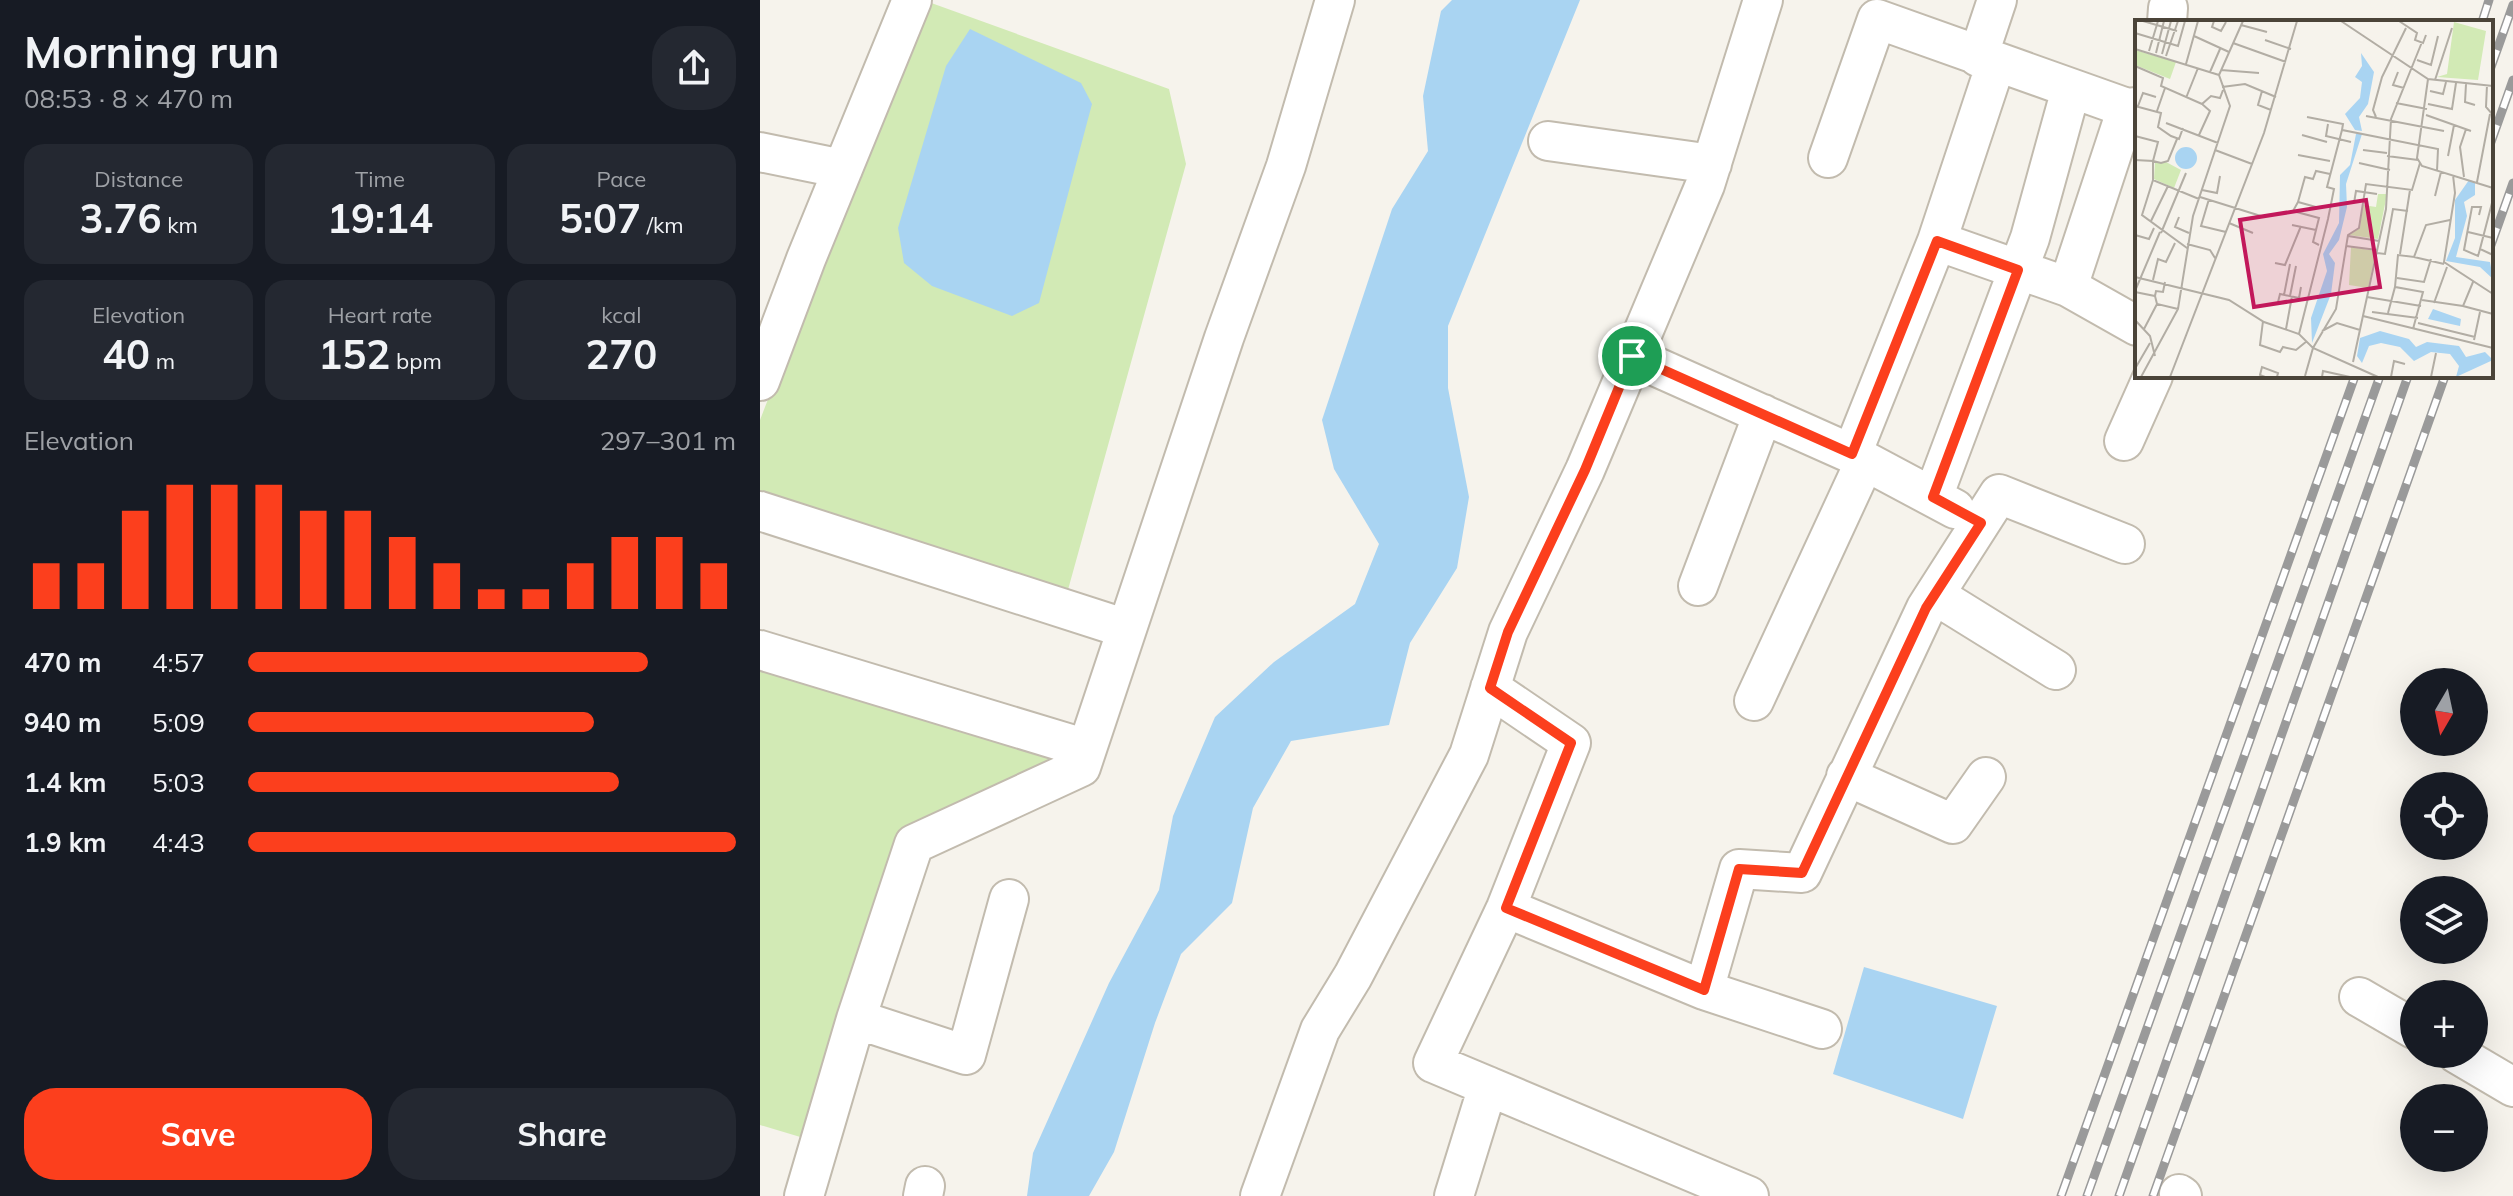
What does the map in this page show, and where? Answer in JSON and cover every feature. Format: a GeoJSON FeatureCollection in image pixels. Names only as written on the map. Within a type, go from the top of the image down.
{"type":"FeatureCollection","features":[{"type":"Feature","properties":{"kind":"street"},"geometry":{"type":"LineString","coordinates":[[760,381],[912,0]]}},
{"type":"Feature","properties":{"kind":"street"},"geometry":{"type":"LineString","coordinates":[[804,1196],[856,1019],[914,844],[1081,767],[1224,338],[1286,166],[1335,0]]}},
{"type":"Feature","properties":{"kind":"street"},"geometry":{"type":"LineString","coordinates":[[1260,1196],[1320,1030],[1353,976],[1469,755],[1508,632],[1585,470],[1705,185],[1763,0]]}},
{"type":"Feature","properties":{"kind":"street"},"geometry":{"type":"LineString","coordinates":[[1754,701],[1859,457],[1937,241],[1987,60],[1997,0]]}},
{"type":"Feature","properties":{"kind":"street"},"geometry":{"type":"LineString","coordinates":[[1828,158],[1877,19],[1987,60],[2132,108],[2068,287]]}},
{"type":"Feature","properties":{"kind":"street"},"geometry":{"type":"LineString","coordinates":[[1933,497],[2030,238],[2071,89]]}},
{"type":"Feature","properties":{"kind":"street"},"geometry":{"type":"LineString","coordinates":[[1548,141],[1712,164]]}},
{"type":"Feature","properties":{"kind":"street"},"geometry":{"type":"LineString","coordinates":[[760,152],[843,169]]}},
{"type":"Feature","properties":{"kind":"street"},"geometry":{"type":"LineString","coordinates":[[1937,241],[2068,287],[2135,325]]}},
{"type":"Feature","properties":{"kind":"street"},"geometry":{"type":"LineString","coordinates":[[1632,356],[1859,457],[1981,523]]}},
{"type":"Feature","properties":{"kind":"street"},"geometry":{"type":"LineString","coordinates":[[2124,441],[2152,378]]}},
{"type":"Feature","properties":{"kind":"street"},"geometry":{"type":"LineString","coordinates":[[1698,586],[1763,414]]}},
{"type":"Feature","properties":{"kind":"street"},"geometry":{"type":"LineString","coordinates":[[1704,990],[1739,869],[1802,873],[1935,595],[1999,494],[2125,544]]}},
{"type":"Feature","properties":{"kind":"street"},"geometry":{"type":"LineString","coordinates":[[760,511],[1127,629]]}},
{"type":"Feature","properties":{"kind":"street"},"geometry":{"type":"LineString","coordinates":[[1935,595],[2056,670]]}},
{"type":"Feature","properties":{"kind":"street"},"geometry":{"type":"LineString","coordinates":[[760,650],[1087,749]]}},
{"type":"Feature","properties":{"kind":"street"},"geometry":{"type":"LineString","coordinates":[[1490,688],[1571,743],[1506,908],[1433,1063],[1749,1196]]}},
{"type":"Feature","properties":{"kind":"street"},"geometry":{"type":"LineString","coordinates":[[1846,776],[1953,824],[1986,777]]}},
{"type":"Feature","properties":{"kind":"street"},"geometry":{"type":"LineString","coordinates":[[856,1019],[966,1055],[1009,899]]}},
{"type":"Feature","properties":{"kind":"street"},"geometry":{"type":"LineString","coordinates":[[1506,908],[1704,990],[1822,1029]]}},
{"type":"Feature","properties":{"kind":"street"},"geometry":{"type":"LineString","coordinates":[[2359,997],[2400,1021]]}},
{"type":"Feature","properties":{"kind":"street"},"geometry":{"type":"LineString","coordinates":[[2481,1068],[2513,1087]]}},
{"type":"Feature","properties":{"kind":"street"},"geometry":{"type":"LineString","coordinates":[[1454,1196],[1488,1086]]}},
{"type":"Feature","properties":{"kind":"green space"},"geometry":{"type":"Polygon","coordinates":[[[923,0],[1169,89],[1186,164],[1066,597],[760,502],[760,420],[923,0]]]}},
{"type":"Feature","properties":{"kind":"green space"},"geometry":{"type":"Polygon","coordinates":[[[760,666],[1070,764],[906,838],[807,1139],[760,1125],[760,666]]]}},
{"type":"Feature","properties":{"kind":"water"},"geometry":{"type":"Polygon","coordinates":[[[1452,0],[1580,0],[1448,326],[1448,388],[1469,497],[1457,568],[1410,643],[1389,725],[1291,741],[1253,808],[1232,903],[1181,954],[1155,1023],[1114,1152],[1089,1196],[1027,1196],[1033,1153],[1109,983],[1159,890],[1173,816],[1215,717],[1274,662],[1355,604],[1379,544],[1334,469],[1322,420],[1392,209],[1428,151],[1423,96],[1441,11],[1452,0]]]}},
{"type":"Feature","properties":{"kind":"water"},"geometry":{"type":"Polygon","coordinates":[[[970,29],[1081,83],[1092,104],[1039,303],[1012,316],[932,286],[904,263],[898,228],[946,66],[970,29]]]}},
{"type":"Feature","properties":{"kind":"water"},"geometry":{"type":"Polygon","coordinates":[[[1864,967],[1997,1006],[1963,1119],[1833,1074],[1864,967]]]}},
{"type":"Feature","properties":{"kind":"railway"},"geometry":{"type":"LineString","coordinates":[[2483,20],[2489,0]]}},
{"type":"Feature","properties":{"kind":"railway"},"geometry":{"type":"LineString","coordinates":[[2493,61],[2513,5]]}},
{"type":"Feature","properties":{"kind":"railway"},"geometry":{"type":"LineString","coordinates":[[2493,136],[2513,80]]}},
{"type":"Feature","properties":{"kind":"railway"},"geometry":{"type":"LineString","coordinates":[[2493,239],[2513,183]]}},
{"type":"Feature","properties":{"kind":"railway"},"geometry":{"type":"LineString","coordinates":[[2061,1196],[2354,378]]}},
{"type":"Feature","properties":{"kind":"railway"},"geometry":{"type":"LineString","coordinates":[[2087,1196],[2379,378]]}},
{"type":"Feature","properties":{"kind":"railway"},"geometry":{"type":"LineString","coordinates":[[2119,1196],[2407,378]]}},
{"type":"Feature","properties":{"kind":"railway"},"geometry":{"type":"LineString","coordinates":[[2153,1196],[2444,378]]}},
{"type":"Feature","properties":{"kind":"route"},"geometry":{"type":"LineString","coordinates":[[1937,241],[2018,270],[1933,497],[1981,523],[1926,608],[1802,873],[1739,869],[1704,990],[1506,908],[1571,743],[1490,688],[1508,632],[1585,470],[1632,356],[1852,454],[1937,241]]}}]}
